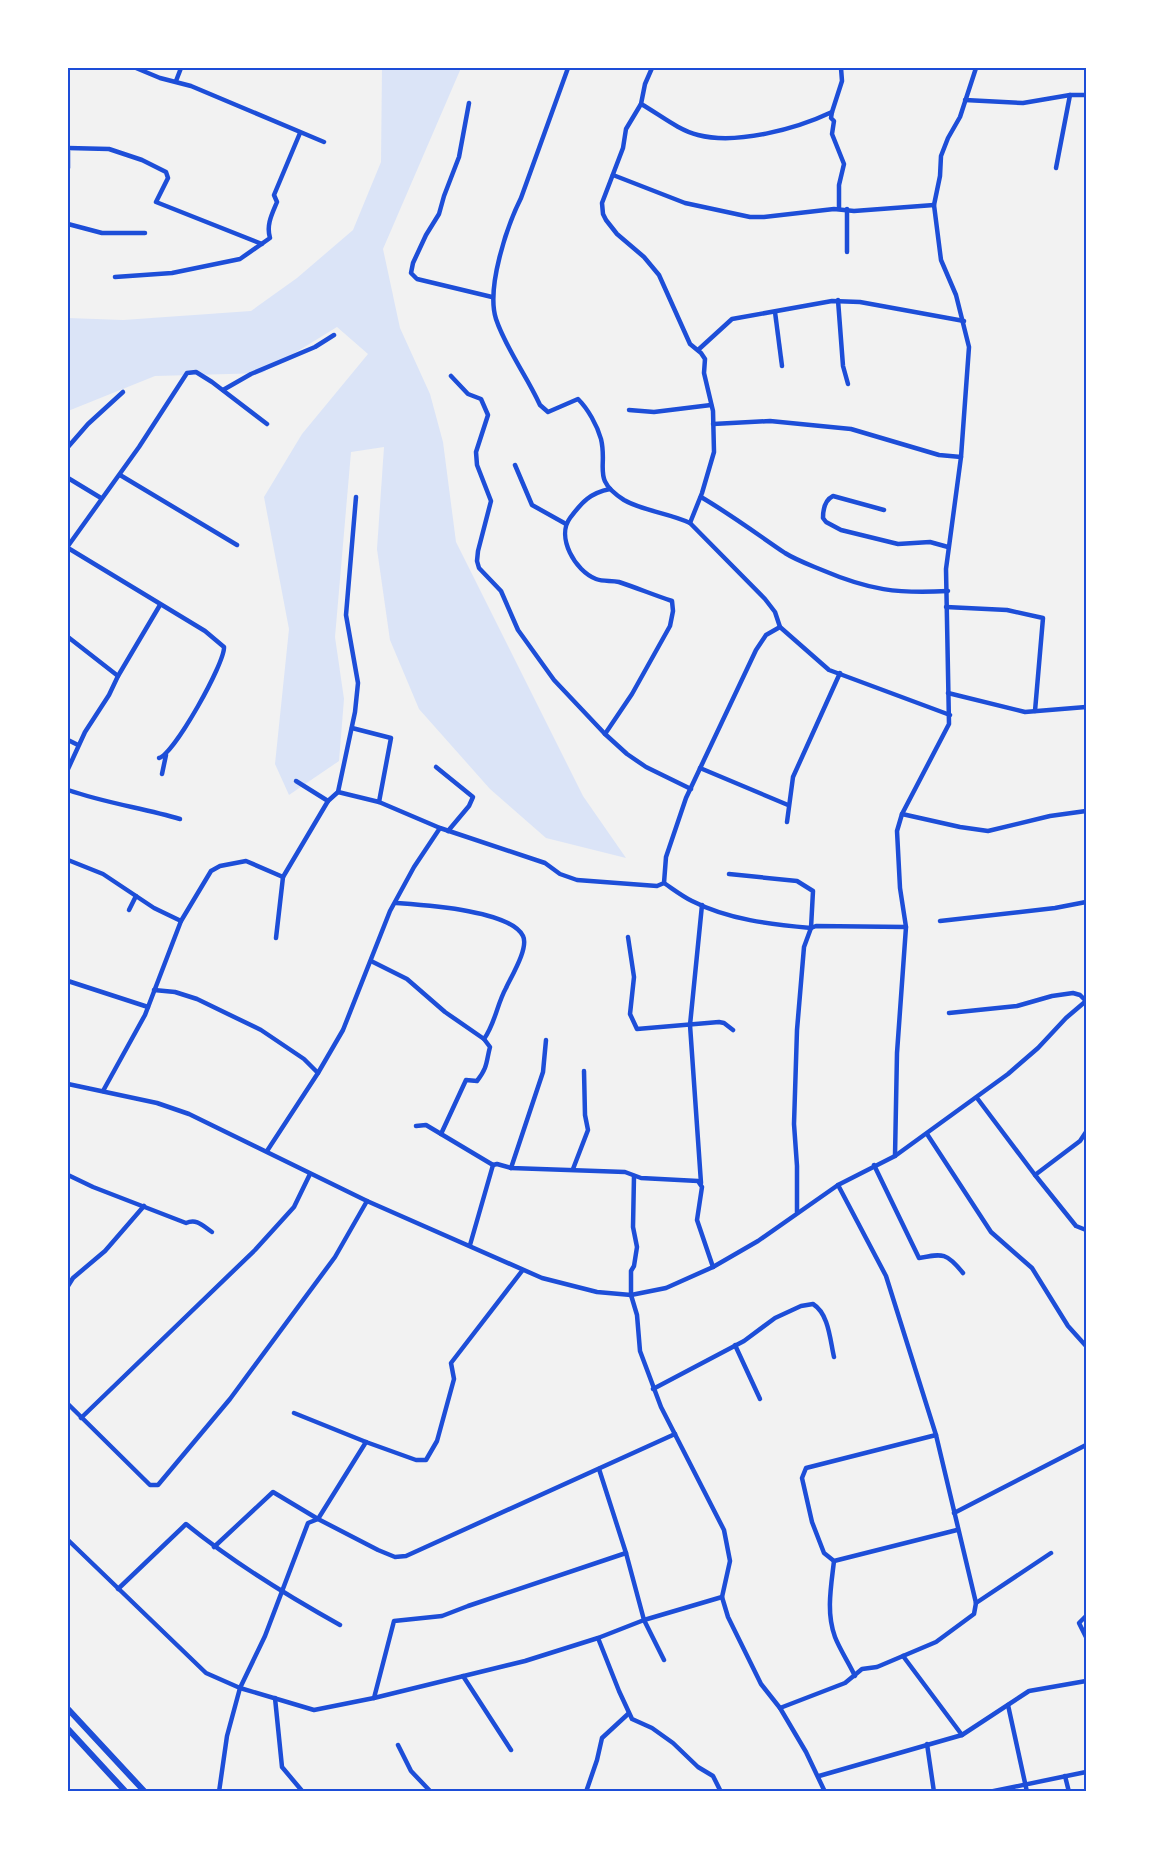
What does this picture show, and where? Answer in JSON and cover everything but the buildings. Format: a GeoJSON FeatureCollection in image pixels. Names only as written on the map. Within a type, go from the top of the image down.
{"type":"FeatureCollection","features":[{"type":"Feature","properties":{"kind":"street"},"geometry":{"type":"LineString","coordinates":[[136,68],[160,78],[176,81],[324,142]]}},
{"type":"Feature","properties":{"kind":"street"},"geometry":{"type":"LineString","coordinates":[[176,81],[181,68]]}},
{"type":"Feature","properties":{"kind":"street"},"geometry":{"type":"LineString","coordinates":[[568,68],[512,217],[492,297],[495,318],[540,405],[548,412],[578,399],[589,412],[601,440],[601,476],[610,489],[625,500],[690,523],[765,599],[775,612],[780,627],[829,670],[950,714]]}},
{"type":"Feature","properties":{"kind":"street"},"geometry":{"type":"LineString","coordinates":[[652,68],[645,84],[645,94],[641,104],[626,129],[623,148],[602,202],[603,214],[617,234],[644,256],[659,275],[690,344],[705,359],[704,373],[711,405],[714,452],[690,523]]}},
{"type":"Feature","properties":{"kind":"street"},"geometry":{"type":"LineString","coordinates":[[839,208],[839,185],[844,164],[832,134],[834,122],[831,118],[842,81],[841,68]]}},
{"type":"Feature","properties":{"kind":"street"},"geometry":{"type":"LineString","coordinates":[[895,1156],[897,1053],[906,927],[900,888],[897,831],[902,814],[949,724],[946,569],[961,457],[969,347],[956,295],[941,260],[934,205],[940,176],[941,156],[960,117],[976,68]]}},
{"type":"Feature","properties":{"kind":"street"},"geometry":{"type":"LineString","coordinates":[[965,100],[1023,103],[1070,95],[1086,95]]}},
{"type":"Feature","properties":{"kind":"street"},"geometry":{"type":"LineString","coordinates":[[1056,168],[1070,95]]}},
{"type":"Feature","properties":{"kind":"street"},"geometry":{"type":"LineString","coordinates":[[469,103],[459,157],[439,214],[422,244],[411,273],[417,279],[492,297]]}},
{"type":"Feature","properties":{"kind":"street"},"geometry":{"type":"LineString","coordinates":[[641,104],[686,131],[699,135],[746,138],[815,120],[832,112]]}},
{"type":"Feature","properties":{"kind":"street"},"geometry":{"type":"LineString","coordinates":[[116,277],[172,273],[240,259],[270,238],[269,222],[277,202],[274,195],[300,133]]}},
{"type":"Feature","properties":{"kind":"street"},"geometry":{"type":"LineString","coordinates":[[68,168],[68,150],[109,149],[142,160],[166,172],[168,177],[156,202],[262,244]]}},
{"type":"Feature","properties":{"kind":"street"},"geometry":{"type":"LineString","coordinates":[[613,175],[686,203],[750,217],[839,208],[854,211],[934,205]]}},
{"type":"Feature","properties":{"kind":"street"},"geometry":{"type":"LineString","coordinates":[[847,209],[848,252]]}},
{"type":"Feature","properties":{"kind":"street"},"geometry":{"type":"LineString","coordinates":[[68,224],[102,233],[145,233]]}},
{"type":"Feature","properties":{"kind":"street"},"geometry":{"type":"LineString","coordinates":[[698,350],[732,319],[838,300],[964,321]]}},
{"type":"Feature","properties":{"kind":"street"},"geometry":{"type":"LineString","coordinates":[[838,300],[843,366],[848,384]]}},
{"type":"Feature","properties":{"kind":"street"},"geometry":{"type":"LineString","coordinates":[[775,312],[783,366]]}},
{"type":"Feature","properties":{"kind":"street"},"geometry":{"type":"LineString","coordinates":[[223,390],[251,374],[315,347],[334,335]]}},
{"type":"Feature","properties":{"kind":"street"},"geometry":{"type":"LineString","coordinates":[[162,774],[166,755],[180,737],[212,679],[225,650],[224,647],[205,631],[68,547],[101,498],[120,475],[187,373],[201,375],[267,424]]}},
{"type":"Feature","properties":{"kind":"street"},"geometry":{"type":"LineString","coordinates":[[451,376],[468,394],[481,399],[488,415],[476,452],[477,465],[491,501],[478,551],[479,568],[501,591],[518,630],[554,680],[605,734],[646,767],[691,789]]}},
{"type":"Feature","properties":{"kind":"street"},"geometry":{"type":"LineString","coordinates":[[68,447],[88,424],[123,392]]}},
{"type":"Feature","properties":{"kind":"street"},"geometry":{"type":"LineString","coordinates":[[629,410],[654,412],[711,405]]}},
{"type":"Feature","properties":{"kind":"street"},"geometry":{"type":"LineString","coordinates":[[713,423],[770,421],[850,429],[939,455],[961,457]]}},
{"type":"Feature","properties":{"kind":"street"},"geometry":{"type":"LineString","coordinates":[[515,465],[532,505],[566,524]]}},
{"type":"Feature","properties":{"kind":"street"},"geometry":{"type":"LineString","coordinates":[[120,475],[237,545]]}},
{"type":"Feature","properties":{"kind":"street"},"geometry":{"type":"LineString","coordinates":[[68,478],[101,498]]}},
{"type":"Feature","properties":{"kind":"street"},"geometry":{"type":"LineString","coordinates":[[605,734],[632,694],[670,626],[673,611],[672,601],[619,582],[595,579],[572,559],[566,543],[566,524],[579,507],[596,492],[610,489]]}},
{"type":"Feature","properties":{"kind":"street"},"geometry":{"type":"LineString","coordinates":[[884,510],[833,496],[828,498],[825,504],[823,518],[841,530],[898,544],[930,542],[948,548]]}},
{"type":"Feature","properties":{"kind":"street"},"geometry":{"type":"LineString","coordinates":[[276,938],[283,877],[328,801],[338,792],[352,728],[358,683],[346,615],[356,497]]}},
{"type":"Feature","properties":{"kind":"street"},"geometry":{"type":"LineString","coordinates":[[700,497],[786,554],[852,583],[874,589],[896,591],[948,591]]}},
{"type":"Feature","properties":{"kind":"street"},"geometry":{"type":"LineString","coordinates":[[68,769],[78,746],[160,605]]}},
{"type":"Feature","properties":{"kind":"street"},"geometry":{"type":"LineString","coordinates":[[946,607],[1007,610],[1043,618],[1035,711]]}},
{"type":"Feature","properties":{"kind":"street"},"geometry":{"type":"LineString","coordinates":[[664,883],[666,856],[686,798],[756,650],[766,635],[780,627]]}},
{"type":"Feature","properties":{"kind":"street"},"geometry":{"type":"LineString","coordinates":[[68,637],[118,676]]}},
{"type":"Feature","properties":{"kind":"street"},"geometry":{"type":"LineString","coordinates":[[787,822],[793,777],[840,673]]}},
{"type":"Feature","properties":{"kind":"street"},"geometry":{"type":"LineString","coordinates":[[948,693],[1018,711],[1086,707]]}},
{"type":"Feature","properties":{"kind":"street"},"geometry":{"type":"LineString","coordinates":[[352,728],[391,738],[379,802]]}},
{"type":"Feature","properties":{"kind":"street"},"geometry":{"type":"LineString","coordinates":[[68,740],[78,746]]}},
{"type":"Feature","properties":{"kind":"street"},"geometry":{"type":"LineString","coordinates":[[159,758],[166,755]]}},
{"type":"Feature","properties":{"kind":"street"},"geometry":{"type":"LineString","coordinates":[[436,767],[473,797],[469,806],[448,831]]}},
{"type":"Feature","properties":{"kind":"street"},"geometry":{"type":"LineString","coordinates":[[700,768],[788,805]]}},
{"type":"Feature","properties":{"kind":"street"},"geometry":{"type":"LineString","coordinates":[[296,781],[328,801]]}},
{"type":"Feature","properties":{"kind":"street"},"geometry":{"type":"LineString","coordinates":[[68,790],[93,799],[134,809],[145,808],[180,819]]}},
{"type":"Feature","properties":{"kind":"street"},"geometry":{"type":"LineString","coordinates":[[338,792],[379,802],[448,831],[545,863],[560,874],[577,880],[657,886],[664,883]]}},
{"type":"Feature","properties":{"kind":"street"},"geometry":{"type":"LineString","coordinates":[[902,814],[988,831],[1050,816],[1086,811]]}},
{"type":"Feature","properties":{"kind":"street"},"geometry":{"type":"LineString","coordinates":[[267,1151],[343,1030],[390,911],[414,867],[440,828]]}},
{"type":"Feature","properties":{"kind":"street"},"geometry":{"type":"LineString","coordinates":[[68,860],[103,874],[154,908],[181,921]]}},
{"type":"Feature","properties":{"kind":"street"},"geometry":{"type":"LineString","coordinates":[[103,1091],[148,1007],[181,921],[211,871],[220,866],[246,861],[283,877]]}},
{"type":"Feature","properties":{"kind":"street"},"geometry":{"type":"LineString","coordinates":[[729,874],[797,881],[813,891],[811,928],[804,946],[796,1040],[794,1124],[798,1166],[797,1212]]}},
{"type":"Feature","properties":{"kind":"street"},"geometry":{"type":"LineString","coordinates":[[664,883],[702,905],[748,920],[811,928],[816,926],[906,927]]}},
{"type":"Feature","properties":{"kind":"street"},"geometry":{"type":"LineString","coordinates":[[129,910],[136,896]]}},
{"type":"Feature","properties":{"kind":"street"},"geometry":{"type":"LineString","coordinates":[[940,921],[1055,908],[1086,902]]}},
{"type":"Feature","properties":{"kind":"street"},"geometry":{"type":"LineString","coordinates":[[396,903],[486,915],[506,922],[523,936],[525,945],[484,1039]]}},
{"type":"Feature","properties":{"kind":"street"},"geometry":{"type":"LineString","coordinates":[[702,905],[690,1025],[701,1183],[697,1220],[713,1267]]}},
{"type":"Feature","properties":{"kind":"street"},"geometry":{"type":"LineString","coordinates":[[628,936],[634,977],[630,1014],[637,1029],[719,1022],[734,1030]]}},
{"type":"Feature","properties":{"kind":"street"},"geometry":{"type":"LineString","coordinates":[[371,962],[407,979],[445,1012],[484,1039],[490,1047],[488,1062],[477,1081],[466,1080],[441,1134]]}},
{"type":"Feature","properties":{"kind":"street"},"geometry":{"type":"LineString","coordinates":[[68,981],[148,1007]]}},
{"type":"Feature","properties":{"kind":"street"},"geometry":{"type":"LineString","coordinates":[[154,990],[175,992],[197,999],[261,1030],[304,1059],[318,1072]]}},
{"type":"Feature","properties":{"kind":"street"},"geometry":{"type":"LineString","coordinates":[[68,1084],[157,1104],[189,1114],[367,1201],[522,1270],[563,1285],[597,1292],[631,1295],[666,1288],[713,1267],[758,1241],[838,1185],[895,1156],[1008,1074],[1086,1001],[1080,995],[1073,993],[1052,996],[1017,1006],[949,1013]]}},
{"type":"Feature","properties":{"kind":"street"},"geometry":{"type":"LineString","coordinates":[[511,1168],[543,1072],[546,1040]]}},
{"type":"Feature","properties":{"kind":"street"},"geometry":{"type":"LineString","coordinates":[[573,1169],[588,1130],[585,1115],[584,1071]]}},
{"type":"Feature","properties":{"kind":"street"},"geometry":{"type":"LineString","coordinates":[[977,1098],[1076,1226],[1086,1230]]}},
{"type":"Feature","properties":{"kind":"street"},"geometry":{"type":"LineString","coordinates":[[416,1126],[426,1125],[492,1165],[511,1168],[625,1172],[634,1176],[695,1179],[701,1183]]}},
{"type":"Feature","properties":{"kind":"street"},"geometry":{"type":"LineString","coordinates":[[1035,1175],[1080,1141],[1086,1132]]}},
{"type":"Feature","properties":{"kind":"street"},"geometry":{"type":"LineString","coordinates":[[927,1134],[991,1232],[1032,1268],[1068,1326],[1086,1346]]}},
{"type":"Feature","properties":{"kind":"street"},"geometry":{"type":"LineString","coordinates":[[470,1245],[492,1165]]}},
{"type":"Feature","properties":{"kind":"street"},"geometry":{"type":"LineString","coordinates":[[874,1165],[919,1258],[940,1254],[951,1258],[963,1273]]}},
{"type":"Feature","properties":{"kind":"street"},"geometry":{"type":"LineString","coordinates":[[81,1418],[255,1250],[294,1207],[310,1174]]}},
{"type":"Feature","properties":{"kind":"street"},"geometry":{"type":"LineString","coordinates":[[68,1175],[93,1187],[186,1222],[192,1220],[199,1222],[212,1232]]}},
{"type":"Feature","properties":{"kind":"street"},"geometry":{"type":"LineString","coordinates":[[634,1176],[633,1227],[638,1247],[631,1271],[631,1295],[637,1315],[640,1351],[653,1389],[724,1530],[730,1561],[722,1597],[728,1617],[761,1684],[780,1708],[819,1776],[825,1791]]}},
{"type":"Feature","properties":{"kind":"street"},"geometry":{"type":"LineString","coordinates":[[780,1708],[845,1683],[862,1669],[877,1666],[936,1641],[974,1614],[976,1603],[936,1435],[886,1276],[838,1185]]}},
{"type":"Feature","properties":{"kind":"street"},"geometry":{"type":"LineString","coordinates":[[68,1404],[150,1485],[158,1485],[230,1399],[335,1257],[367,1201]]}},
{"type":"Feature","properties":{"kind":"street"},"geometry":{"type":"LineString","coordinates":[[68,1286],[73,1278],[105,1251],[144,1206]]}},
{"type":"Feature","properties":{"kind":"street"},"geometry":{"type":"LineString","coordinates":[[294,1413],[416,1460],[426,1460],[438,1441],[454,1379],[451,1362],[522,1270]]}},
{"type":"Feature","properties":{"kind":"street"},"geometry":{"type":"LineString","coordinates":[[653,1389],[744,1341],[775,1318],[801,1306],[813,1304],[820,1308],[834,1357]]}},
{"type":"Feature","properties":{"kind":"street"},"geometry":{"type":"LineString","coordinates":[[735,1345],[760,1399]]}},
{"type":"Feature","properties":{"kind":"street"},"geometry":{"type":"LineString","coordinates":[[214,1547],[273,1492],[318,1519],[395,1557],[406,1556],[675,1434]]}},
{"type":"Feature","properties":{"kind":"street"},"geometry":{"type":"LineString","coordinates":[[834,1562],[824,1553],[812,1522],[802,1478],[804,1470],[936,1435]]}},
{"type":"Feature","properties":{"kind":"street"},"geometry":{"type":"LineString","coordinates":[[219,1791],[227,1736],[240,1688],[265,1636],[308,1523],[318,1519],[366,1442]]}},
{"type":"Feature","properties":{"kind":"street"},"geometry":{"type":"LineString","coordinates":[[954,1513],[1086,1444]]}},
{"type":"Feature","properties":{"kind":"street"},"geometry":{"type":"LineString","coordinates":[[599,1469],[626,1553],[644,1620],[664,1660]]}},
{"type":"Feature","properties":{"kind":"street"},"geometry":{"type":"LineString","coordinates":[[118,1589],[186,1524],[214,1547],[282,1593],[340,1624]]}},
{"type":"Feature","properties":{"kind":"street"},"geometry":{"type":"LineString","coordinates":[[834,1562],[957,1530]]}},
{"type":"Feature","properties":{"kind":"street"},"geometry":{"type":"LineString","coordinates":[[68,1540],[206,1673],[240,1688],[314,1710],[374,1698],[525,1661],[598,1638],[644,1620],[722,1597]]}},
{"type":"Feature","properties":{"kind":"street"},"geometry":{"type":"LineString","coordinates":[[374,1698],[394,1621],[442,1616],[626,1553]]}},
{"type":"Feature","properties":{"kind":"street"},"geometry":{"type":"LineString","coordinates":[[976,1603],[1051,1553]]}},
{"type":"Feature","properties":{"kind":"street"},"geometry":{"type":"LineString","coordinates":[[834,1562],[829,1601],[835,1638],[855,1676]]}},
{"type":"Feature","properties":{"kind":"street"},"geometry":{"type":"LineString","coordinates":[[1086,1616],[1079,1623],[1086,1637]]}},
{"type":"Feature","properties":{"kind":"street"},"geometry":{"type":"LineString","coordinates":[[598,1638],[632,1719],[652,1728],[674,1743],[698,1767],[713,1776],[721,1791]]}},
{"type":"Feature","properties":{"kind":"street"},"geometry":{"type":"LineString","coordinates":[[903,1656],[962,1735]]}},
{"type":"Feature","properties":{"kind":"street"},"geometry":{"type":"LineString","coordinates":[[462,1676],[511,1750]]}},
{"type":"Feature","properties":{"kind":"street"},"geometry":{"type":"LineString","coordinates":[[819,1776],[962,1735],[1029,1691],[1086,1682]]}},
{"type":"Feature","properties":{"kind":"street"},"geometry":{"type":"LineString","coordinates":[[275,1698],[282,1767],[303,1791]]}},
{"type":"Feature","properties":{"kind":"street"},"geometry":{"type":"LineString","coordinates":[[1008,1705],[1027,1791]]}},
{"type":"Feature","properties":{"kind":"street"},"geometry":{"type":"LineString","coordinates":[[68,1709],[145,1791]]}},
{"type":"Feature","properties":{"kind":"street"},"geometry":{"type":"LineString","coordinates":[[589,1790],[602,1738],[628,1714]]}},
{"type":"Feature","properties":{"kind":"street"},"geometry":{"type":"LineString","coordinates":[[68,1729],[126,1791]]}},
{"type":"Feature","properties":{"kind":"street"},"geometry":{"type":"LineString","coordinates":[[927,1744],[934,1791]]}},
{"type":"Feature","properties":{"kind":"street"},"geometry":{"type":"LineString","coordinates":[[398,1745],[411,1771],[431,1791]]}},
{"type":"Feature","properties":{"kind":"street"},"geometry":{"type":"LineString","coordinates":[[989,1791],[1086,1772]]}},
{"type":"Feature","properties":{"kind":"street"},"geometry":{"type":"LineString","coordinates":[[1065,1776],[1069,1791]]}},
{"type":"Feature","properties":{"kind":"shaded area"},"geometry":{"type":"Polygon","coordinates":[[[382,68],[461,68],[383,249],[400,328],[430,394],[443,442],[456,542],[583,796],[626,858],[546,838],[490,789],[419,709],[390,640],[377,549],[384,447],[351,452],[335,637],[344,699],[339,761],[289,795],[275,764],[289,629],[264,497],[302,434],[368,354],[337,327],[262,373],[155,376],[68,411],[68,318],[123,320],[251,311],[297,278],[353,230],[381,162],[382,68]]]}}]}
